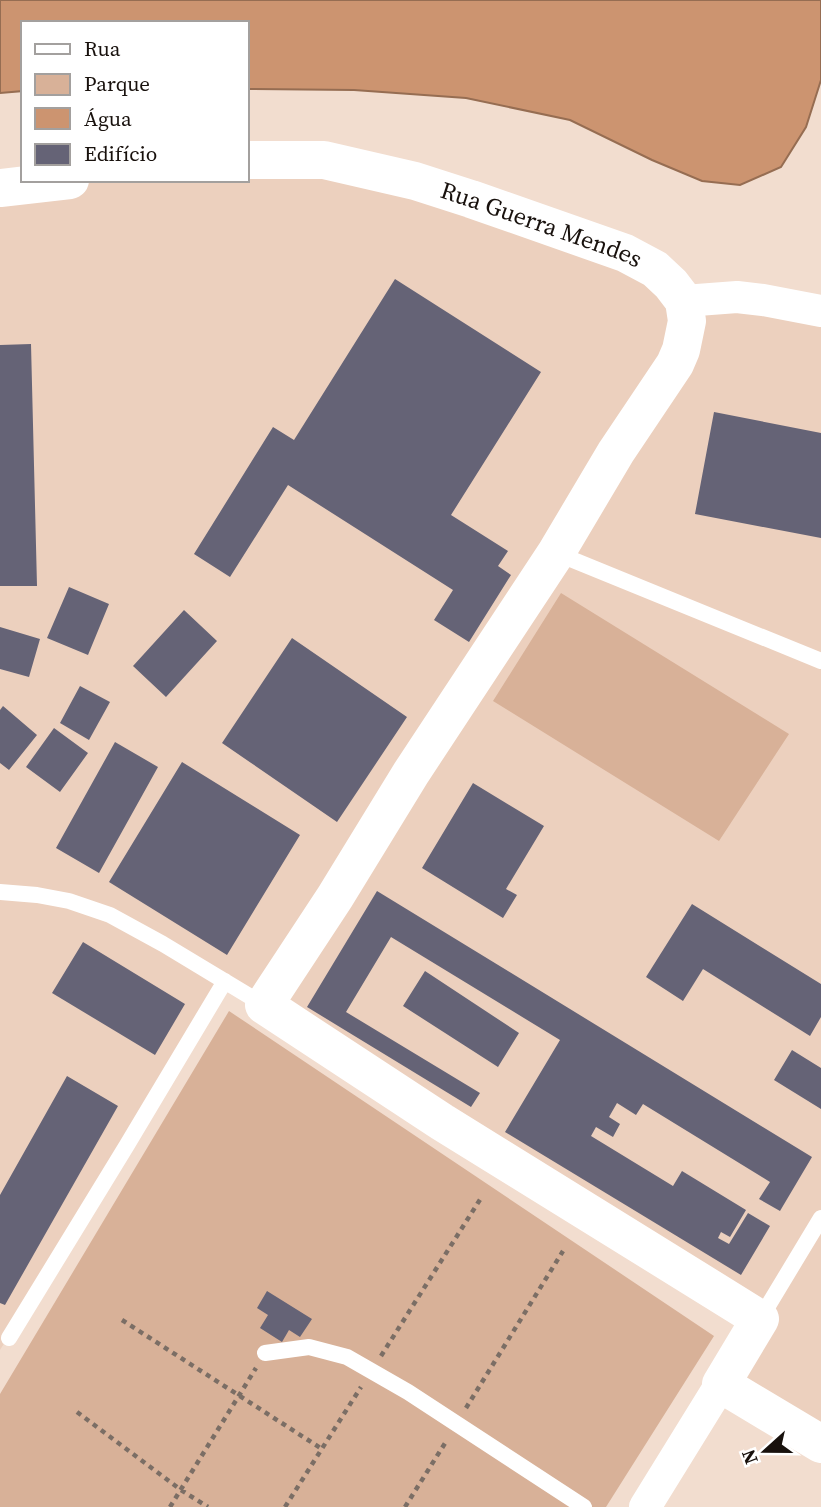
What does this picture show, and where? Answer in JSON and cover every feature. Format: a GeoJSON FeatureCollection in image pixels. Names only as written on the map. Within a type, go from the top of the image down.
{"type":"FeatureCollection","features":[{"type":"Feature","properties":{"kind":"street","name":"Rua Guerra Mendes"},"geometry":{"type":"LineString","coordinates":[[248,160],[324,160],[415,181],[460,195],[625,253],[655,270],[671,284],[684,301]]}},
{"type":"Feature","properties":{"kind":"street"},"geometry":{"type":"LineString","coordinates":[[0,188],[52,182]]}},
{"type":"Feature","properties":{"kind":"street"},"geometry":{"type":"LineString","coordinates":[[645,1507],[760,1319],[442,1122],[264,1005],[556,553],[616,452],[675,364],[687,321],[684,301],[737,297],[821,311]]}},
{"type":"Feature","properties":{"kind":"street"},"geometry":{"type":"LineString","coordinates":[[721,1384],[821,1444]]}},
{"type":"Feature","properties":{"kind":"lane"},"geometry":{"type":"LineString","coordinates":[[556,553],[821,661]]}},
{"type":"Feature","properties":{"kind":"lane"},"geometry":{"type":"LineString","coordinates":[[0,892],[69,901],[110,915],[264,1005]]}},
{"type":"Feature","properties":{"kind":"lane"},"geometry":{"type":"LineString","coordinates":[[9,1338],[225,981]]}},
{"type":"Feature","properties":{"kind":"lane"},"geometry":{"type":"LineString","coordinates":[[760,1319],[821,1218]]}},
{"type":"Feature","properties":{"kind":"lane"},"geometry":{"type":"LineString","coordinates":[[265,1353],[309,1347],[347,1357],[408,1392],[584,1507]]}},
{"type":"Feature","properties":{"kind":"path"},"geometry":{"type":"LineString","coordinates":[[405,1507],[563,1251]]}},
{"type":"Feature","properties":{"kind":"path"},"geometry":{"type":"LineString","coordinates":[[122,1320],[322,1449]]}},
{"type":"Feature","properties":{"kind":"path"},"geometry":{"type":"LineString","coordinates":[[170,1507],[265,1353]]}},
{"type":"Feature","properties":{"kind":"path"},"geometry":{"type":"LineString","coordinates":[[77,1412],[208,1507]]}},
{"type":"Feature","properties":{"kind":"shaded area"},"geometry":{"type":"Polygon","coordinates":[[[248,160],[324,160],[671,284],[821,311],[821,1444],[721,1384],[760,1320],[226,981],[0,1350],[0,188],[52,182],[248,182],[248,160]]]}},
{"type":"Feature","properties":{"kind":"green space"},"geometry":{"type":"Polygon","coordinates":[[[561,593],[789,734],[719,841],[493,701],[561,593]]]}},
{"type":"Feature","properties":{"kind":"green space"},"geometry":{"type":"Polygon","coordinates":[[[229,1011],[714,1336],[606,1507],[0,1507],[0,1394],[229,1011]]]}},
{"type":"Feature","properties":{"kind":"water"},"geometry":{"type":"Polygon","coordinates":[[[0,0],[821,0],[821,80],[806,127],[781,167],[740,185],[702,181],[570,120],[466,98],[354,90],[248,89],[248,21],[21,21],[21,91],[0,93],[0,0]]]}},
{"type":"Feature","properties":{"kind":"building"},"geometry":{"type":"Polygon","coordinates":[[[395,279],[541,372],[451,515],[508,551],[498,566],[511,575],[469,642],[434,620],[453,590],[288,485],[230,577],[194,554],[273,427],[294,440],[395,279]]]}},
{"type":"Feature","properties":{"kind":"building"},"geometry":{"type":"Polygon","coordinates":[[[31,344],[37,586],[0,586],[0,345],[31,344]]]}},
{"type":"Feature","properties":{"kind":"building"},"geometry":{"type":"Polygon","coordinates":[[[714,412],[821,433],[821,538],[695,514],[714,412]]]}},
{"type":"Feature","properties":{"kind":"building"},"geometry":{"type":"Polygon","coordinates":[[[69,587],[109,604],[88,655],[47,638],[69,587]]]}},
{"type":"Feature","properties":{"kind":"building"},"geometry":{"type":"Polygon","coordinates":[[[184,610],[217,641],[166,697],[133,666],[184,610]]]}},
{"type":"Feature","properties":{"kind":"building"},"geometry":{"type":"Polygon","coordinates":[[[0,627],[40,639],[29,677],[0,669],[0,627]]]}},
{"type":"Feature","properties":{"kind":"building"},"geometry":{"type":"Polygon","coordinates":[[[292,638],[407,717],[337,822],[222,743],[292,638]]]}},
{"type":"Feature","properties":{"kind":"building"},"geometry":{"type":"Polygon","coordinates":[[[80,686],[110,702],[89,740],[60,723],[80,686]]]}},
{"type":"Feature","properties":{"kind":"building"},"geometry":{"type":"Polygon","coordinates":[[[3,706],[37,735],[9,770],[0,763],[0,710],[3,706]]]}},
{"type":"Feature","properties":{"kind":"building"},"geometry":{"type":"Polygon","coordinates":[[[54,728],[88,753],[60,792],[26,767],[54,728]]]}},
{"type":"Feature","properties":{"kind":"building"},"geometry":{"type":"Polygon","coordinates":[[[115,742],[158,767],[99,873],[56,848],[115,742]]]}},
{"type":"Feature","properties":{"kind":"building"},"geometry":{"type":"Polygon","coordinates":[[[182,762],[300,835],[227,955],[109,882],[182,762]]]}},
{"type":"Feature","properties":{"kind":"building"},"geometry":{"type":"Polygon","coordinates":[[[473,783],[544,826],[506,889],[517,895],[503,918],[422,868],[473,783]]]}},
{"type":"Feature","properties":{"kind":"building"},"geometry":{"type":"Polygon","coordinates":[[[377,891],[812,1157],[780,1211],[759,1199],[770,1182],[643,1104],[636,1115],[617,1103],[609,1117],[620,1124],[613,1137],[596,1127],[591,1136],[673,1186],[682,1171],[746,1210],[730,1237],[721,1232],[718,1238],[729,1244],[748,1213],[770,1226],[741,1275],[505,1132],[560,1040],[391,937],[346,1012],[480,1093],[471,1107],[307,1007],[377,891]]]}},
{"type":"Feature","properties":{"kind":"building"},"geometry":{"type":"Polygon","coordinates":[[[692,904],[821,984],[821,1017],[810,1036],[703,969],[683,1001],[646,977],[692,904]]]}},
{"type":"Feature","properties":{"kind":"building"},"geometry":{"type":"Polygon","coordinates":[[[83,942],[185,1004],[155,1055],[52,993],[83,942]]]}},
{"type":"Feature","properties":{"kind":"building"},"geometry":{"type":"Polygon","coordinates":[[[425,971],[519,1033],[498,1067],[403,1006],[425,971]]]}},
{"type":"Feature","properties":{"kind":"building"},"geometry":{"type":"Polygon","coordinates":[[[792,1050],[821,1068],[821,1109],[774,1080],[792,1050]]]}},
{"type":"Feature","properties":{"kind":"building"},"geometry":{"type":"Polygon","coordinates":[[[67,1076],[118,1106],[5,1305],[0,1303],[0,1195],[67,1076]]]}},
{"type":"Feature","properties":{"kind":"building"},"geometry":{"type":"Polygon","coordinates":[[[267,1291],[312,1319],[300,1337],[289,1330],[282,1342],[260,1328],[268,1315],[257,1308],[267,1291]]]}}]}
